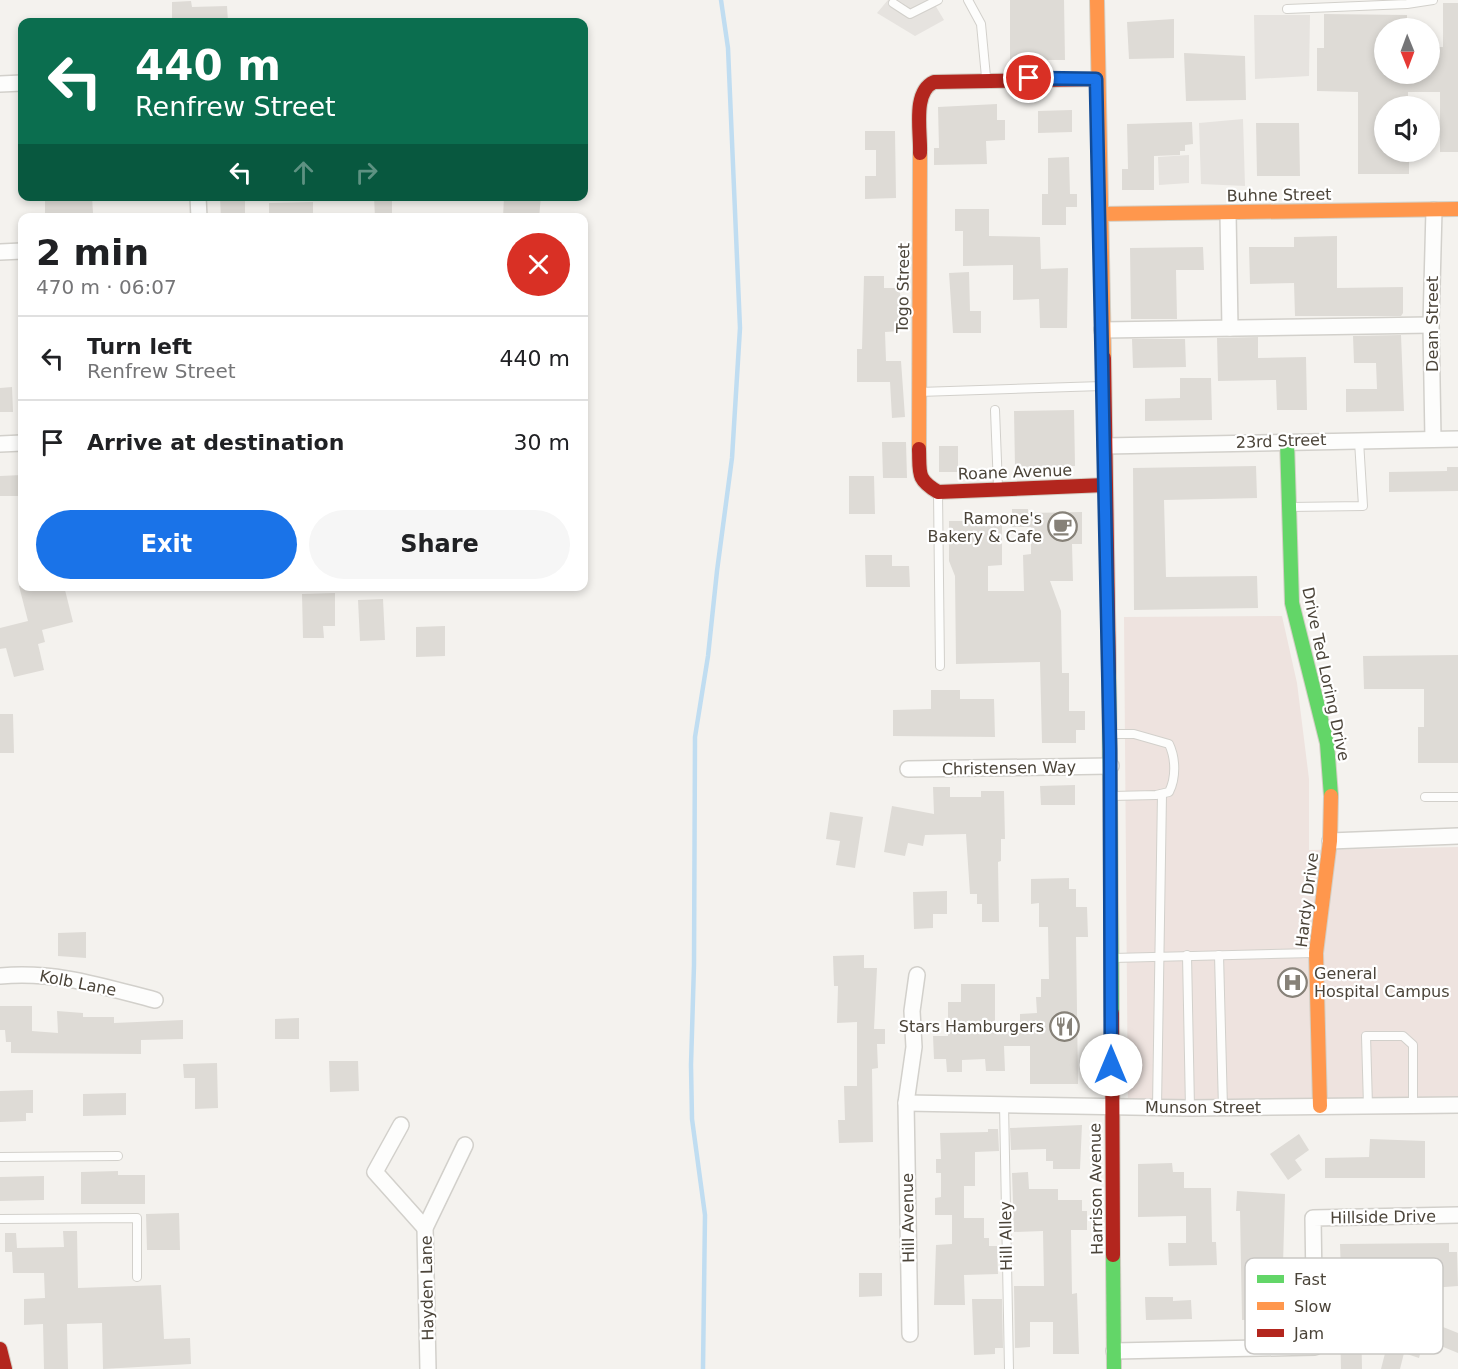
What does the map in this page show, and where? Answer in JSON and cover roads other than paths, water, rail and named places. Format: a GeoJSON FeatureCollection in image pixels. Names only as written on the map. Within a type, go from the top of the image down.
{"type":"FeatureCollection","features":[{"type":"Feature","properties":{"kind":"street","name":"Harrison Avenue"},"geometry":{"type":"LineString","coordinates":[[1097,0],[1096,79],[1110,734],[1114,1369]]}},
{"type":"Feature","properties":{"kind":"street"},"geometry":{"type":"LineString","coordinates":[[986,79],[1096,79]]}},
{"type":"Feature","properties":{"kind":"street","name":"Togo Street"},"geometry":{"type":"LineString","coordinates":[[932,489],[920,477],[918,392],[921,96],[924,88],[934,82],[986,79]]}},
{"type":"Feature","properties":{"kind":"street"},"geometry":{"type":"LineString","coordinates":[[0,84],[18,83]]}},
{"type":"Feature","properties":{"kind":"street","name":"Buhne Street"},"geometry":{"type":"LineString","coordinates":[[1100,214],[1458,209]]}},
{"type":"Feature","properties":{"kind":"street","name":"Dean Street"},"geometry":{"type":"LineString","coordinates":[[1433,439],[1431,325],[1434,210]]}},
{"type":"Feature","properties":{"kind":"street"},"geometry":{"type":"LineString","coordinates":[[1228,213],[1230,328]]}},
{"type":"Feature","properties":{"kind":"street"},"geometry":{"type":"LineString","coordinates":[[0,252],[18,251]]}},
{"type":"Feature","properties":{"kind":"street"},"geometry":{"type":"LineString","coordinates":[[1102,330],[1431,325]]}},
{"type":"Feature","properties":{"kind":"street","name":"23rd Street"},"geometry":{"type":"LineString","coordinates":[[1105,446],[1359,439],[1458,439]]}},
{"type":"Feature","properties":{"kind":"street","name":"Drive Ted Loring Drive"},"geometry":{"type":"LineString","coordinates":[[1287,441],[1287,507],[1292,603],[1329,759],[1330,841]]}},
{"type":"Feature","properties":{"kind":"street"},"geometry":{"type":"LineString","coordinates":[[0,444],[18,443]]}},
{"type":"Feature","properties":{"kind":"street","name":"Roane Avenue"},"geometry":{"type":"LineString","coordinates":[[932,489],[1105,485]]}},
{"type":"Feature","properties":{"kind":"street","name":"Christensen Way"},"geometry":{"type":"LineString","coordinates":[[908,769],[1110,766]]}},
{"type":"Feature","properties":{"kind":"street"},"geometry":{"type":"LineString","coordinates":[[1330,841],[1458,836]]}},
{"type":"Feature","properties":{"kind":"street","name":"Hardy Drive"},"geometry":{"type":"LineString","coordinates":[[1320,1106],[1316,953],[1330,841]]}},
{"type":"Feature","properties":{"kind":"street","name":"Kolb Lane"},"geometry":{"type":"LineString","coordinates":[[0,976],[33,974],[65,978],[155,1000]]}},
{"type":"Feature","properties":{"kind":"street","name":"Hill Avenue"},"geometry":{"type":"LineString","coordinates":[[910,1334],[906,1103],[914,1047],[912,1011],[917,975]]}},
{"type":"Feature","properties":{"kind":"street","name":"Munson Street"},"geometry":{"type":"LineString","coordinates":[[906,1103],[1190,1108],[1458,1105]]}},
{"type":"Feature","properties":{"kind":"street"},"geometry":{"type":"LineString","coordinates":[[401,1125],[375,1172],[425,1228]]}},
{"type":"Feature","properties":{"kind":"street","name":"Hayden Lane"},"geometry":{"type":"LineString","coordinates":[[428,1369],[425,1228],[465,1145]]}},
{"type":"Feature","properties":{"kind":"street","name":"Hillside Drive"},"geometry":{"type":"LineString","coordinates":[[1314,1258],[1314,1218],[1458,1215]]}},
{"type":"Feature","properties":{"kind":"street","name":"Hillside Drive"},"geometry":{"type":"LineString","coordinates":[[1114,1351],[1245,1348]]}},
{"type":"Feature","properties":{"kind":"street"},"geometry":{"type":"LineString","coordinates":[[0,1349],[5,1369]]}},
{"type":"Feature","properties":{"kind":"lane"},"geometry":{"type":"LineString","coordinates":[[893,3],[910,14],[938,0]]}},
{"type":"Feature","properties":{"kind":"lane"},"geometry":{"type":"LineString","coordinates":[[968,0],[981,24],[986,79]]}},
{"type":"Feature","properties":{"kind":"lane"},"geometry":{"type":"LineString","coordinates":[[1287,9],[1407,4],[1433,0]]}},
{"type":"Feature","properties":{"kind":"lane"},"geometry":{"type":"LineString","coordinates":[[918,392],[1104,386]]}},
{"type":"Feature","properties":{"kind":"lane"},"geometry":{"type":"LineString","coordinates":[[995,410],[998,489]]}},
{"type":"Feature","properties":{"kind":"lane"},"geometry":{"type":"LineString","coordinates":[[1287,507],[1363,506],[1359,439]]}},
{"type":"Feature","properties":{"kind":"lane"},"geometry":{"type":"LineString","coordinates":[[932,489],[940,666]]}},
{"type":"Feature","properties":{"kind":"lane"},"geometry":{"type":"LineString","coordinates":[[1110,734],[1134,734],[1169,744],[1174,754],[1173,784],[1169,792],[1110,796]]}},
{"type":"Feature","properties":{"kind":"lane"},"geometry":{"type":"LineString","coordinates":[[1157,1107],[1162,794]]}},
{"type":"Feature","properties":{"kind":"lane"},"geometry":{"type":"LineString","coordinates":[[1425,797],[1458,796]]}},
{"type":"Feature","properties":{"kind":"lane"},"geometry":{"type":"LineString","coordinates":[[1111,958],[1316,953]]}},
{"type":"Feature","properties":{"kind":"lane"},"geometry":{"type":"LineString","coordinates":[[1187,955],[1190,1108]]}},
{"type":"Feature","properties":{"kind":"lane"},"geometry":{"type":"LineString","coordinates":[[1219,955],[1224,1107]]}},
{"type":"Feature","properties":{"kind":"lane"},"geometry":{"type":"LineString","coordinates":[[1368,1106],[1366,1036],[1403,1036],[1413,1045],[1413,1106]]}},
{"type":"Feature","properties":{"kind":"lane","name":"Hill Alley"},"geometry":{"type":"LineString","coordinates":[[1004,1104],[1009,1369]]}},
{"type":"Feature","properties":{"kind":"lane"},"geometry":{"type":"LineString","coordinates":[[0,1157],[118,1156]]}},
{"type":"Feature","properties":{"kind":"lane"},"geometry":{"type":"LineString","coordinates":[[0,1219],[136,1218],[137,1277]]}},
{"type":"Feature","properties":{"kind":"waterway"},"geometry":{"type":"LineString","coordinates":[[703,1369],[705,1215],[692,1119],[691,1065],[695,737],[708,656],[732,458],[740,328],[728,48],[721,0]]}},
{"type":"Feature","properties":{"kind":"place","name":"Ramone's Bakery & Cafe"},"geometry":{"type":"Point","coordinates":[1063,527]}},
{"type":"Feature","properties":{"kind":"place","name":"General Hospital Campus"},"geometry":{"type":"Point","coordinates":[1293,982]}},
{"type":"Feature","properties":{"kind":"place","name":"Stars Hamburgers"},"geometry":{"type":"Point","coordinates":[1065,1026]}}]}
